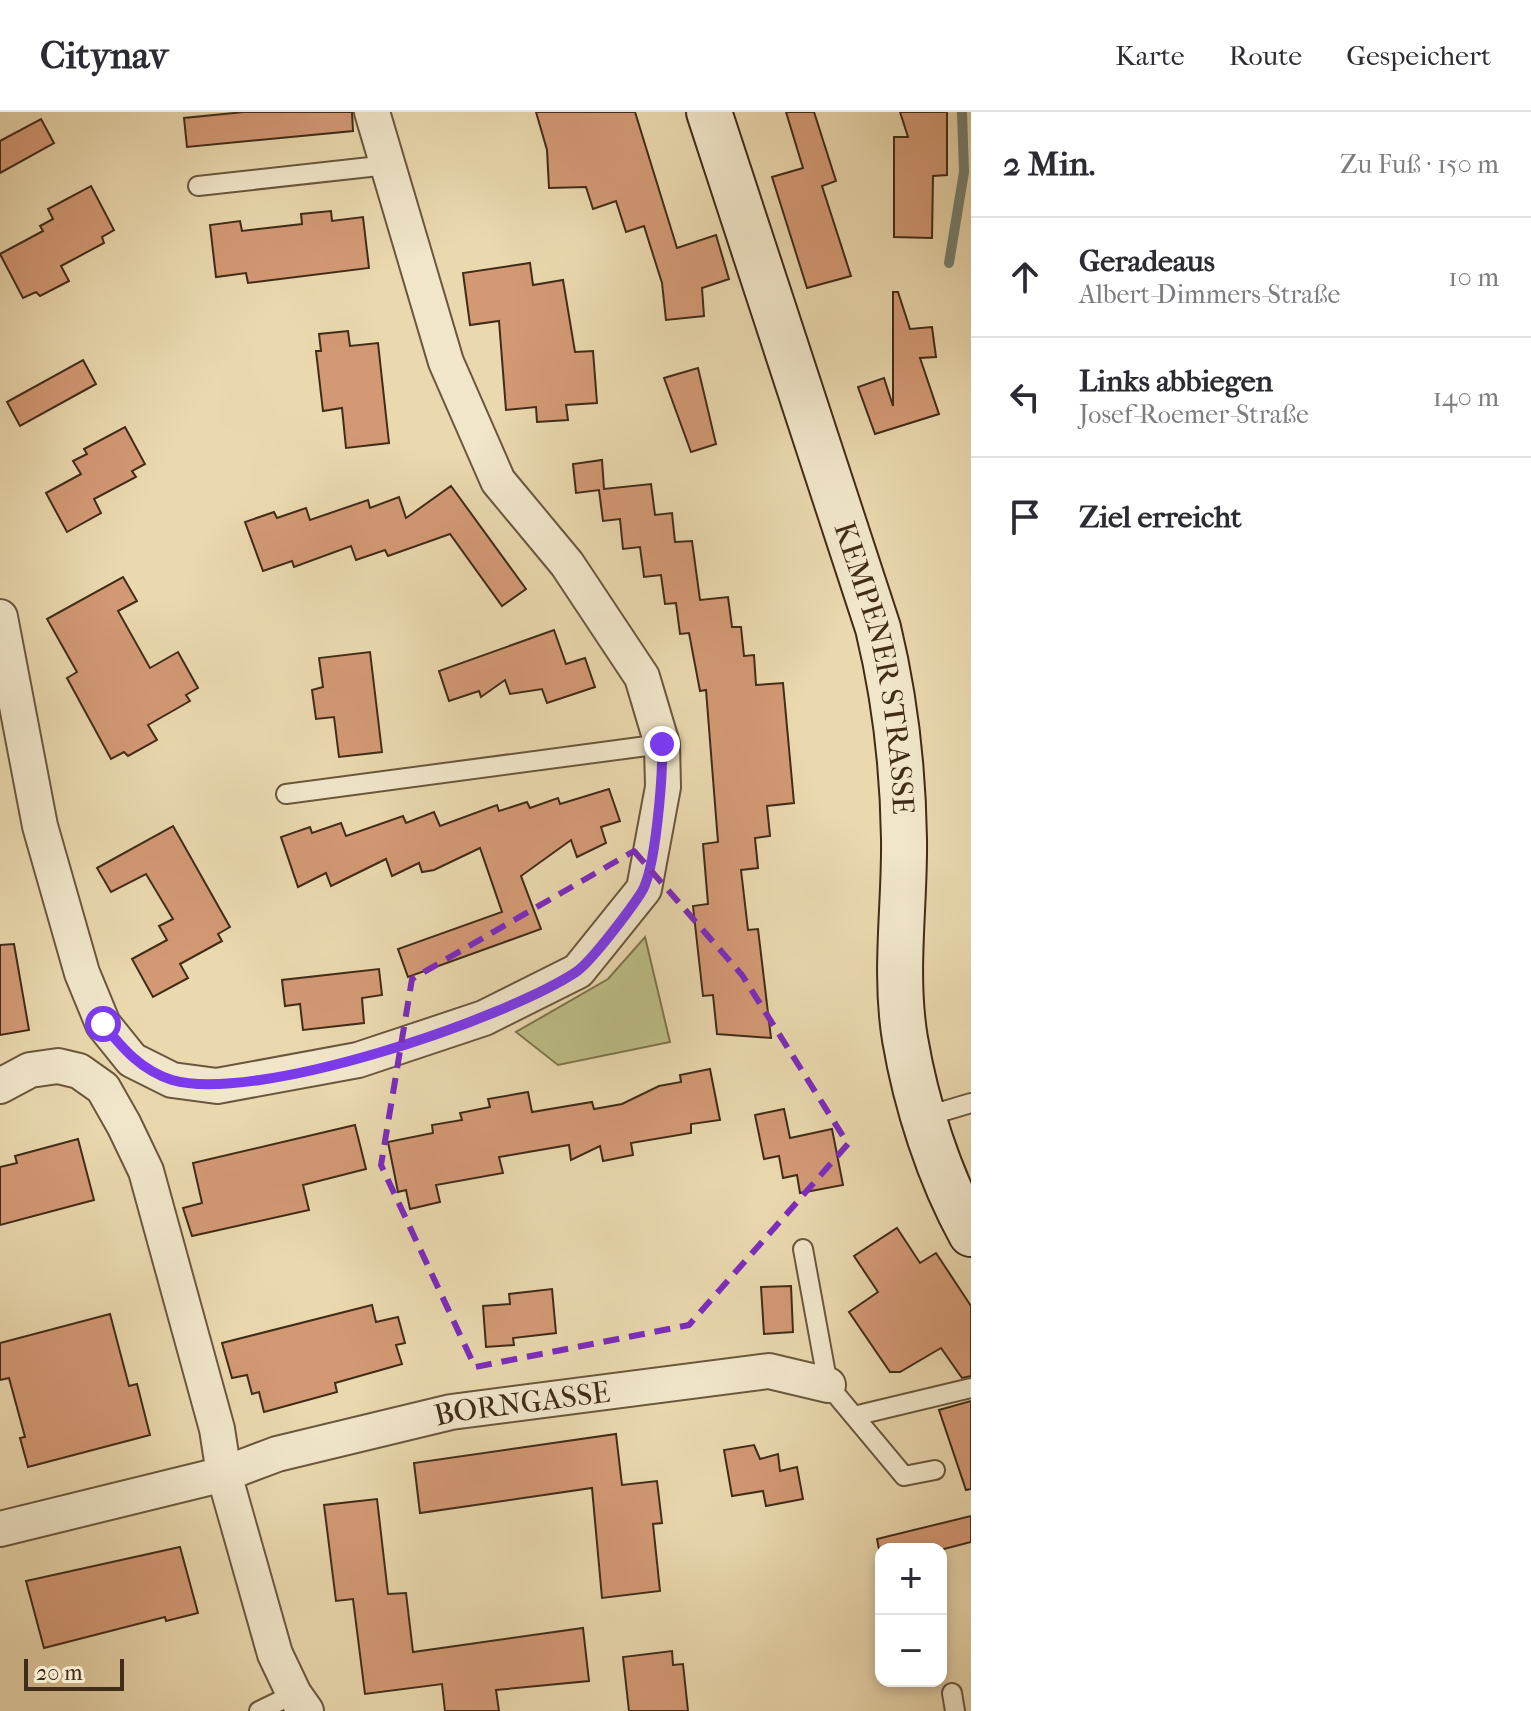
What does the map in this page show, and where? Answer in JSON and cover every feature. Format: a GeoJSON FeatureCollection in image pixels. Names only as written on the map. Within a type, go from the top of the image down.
{"type":"FeatureCollection","features":[{"type":"Feature","properties":{"kind":"main road","name":"KEMPENER STRASSE"},"geometry":{"type":"LineString","coordinates":[[709,112],[878,628],[892,688],[900,748],[904,840],[899,970],[905,1039],[924,1117],[971,1234]]}},
{"type":"Feature","properties":{"kind":"street"},"geometry":{"type":"LineString","coordinates":[[0,617],[40,826],[82,973],[103,1024],[132,1060],[172,1080],[217,1086],[358,1060],[484,1018],[578,971],[644,889],[663,787],[662,744],[642,677],[567,564],[498,481],[446,362],[372,112]]}},
{"type":"Feature","properties":{"kind":"street"},"geometry":{"type":"LineString","coordinates":[[0,1086],[30,1070],[58,1066],[79,1071],[103,1088],[146,1171],[217,1429],[224,1474],[275,1654],[300,1702]]}},
{"type":"Feature","properties":{"kind":"street","name":"BORNGASSE"},"geometry":{"type":"LineString","coordinates":[[0,1529],[224,1474],[277,1454],[451,1412],[769,1371],[828,1385]]}},
{"type":"Feature","properties":{"kind":"lane"},"geometry":{"type":"LineString","coordinates":[[198,186],[388,165]]}},
{"type":"Feature","properties":{"kind":"lane"},"geometry":{"type":"LineString","coordinates":[[286,794],[662,744]]}},
{"type":"Feature","properties":{"kind":"lane"},"geometry":{"type":"LineString","coordinates":[[924,1117],[971,1103]]}},
{"type":"Feature","properties":{"kind":"lane"},"geometry":{"type":"LineString","coordinates":[[803,1249],[828,1385],[904,1476],[935,1470]]}},
{"type":"Feature","properties":{"kind":"lane"},"geometry":{"type":"LineString","coordinates":[[854,1416],[971,1388]]}},
{"type":"Feature","properties":{"kind":"lane"},"geometry":{"type":"LineString","coordinates":[[259,1711],[300,1702]]}},
{"type":"Feature","properties":{"kind":"highlighted area"},"geometry":{"type":"Polygon","coordinates":[[[634,851],[742,975],[848,1144],[689,1325],[475,1367],[381,1165],[412,979],[634,851]]]}},
{"type":"Feature","properties":{"kind":"green space"},"geometry":{"type":"Polygon","coordinates":[[[645,937],[670,1042],[558,1065],[516,1032],[608,979],[645,937]]]}},
{"type":"Feature","properties":{"kind":"building"},"geometry":{"type":"Polygon","coordinates":[[[244,112],[352,112],[353,131],[187,147],[184,118],[244,112]]]}},
{"type":"Feature","properties":{"kind":"building"},"geometry":{"type":"Polygon","coordinates":[[[536,112],[635,112],[677,248],[716,235],[729,279],[702,288],[704,316],[666,320],[662,283],[644,226],[626,232],[616,201],[593,209],[586,187],[549,188],[547,150],[536,112]]]}},
{"type":"Feature","properties":{"kind":"building"},"geometry":{"type":"Polygon","coordinates":[[[786,112],[814,112],[836,181],[822,186],[851,276],[807,288],[772,177],[803,168],[786,112]]]}},
{"type":"Feature","properties":{"kind":"building"},"geometry":{"type":"Polygon","coordinates":[[[900,112],[947,112],[947,175],[933,176],[932,238],[894,237],[894,137],[908,137],[900,112]]]}},
{"type":"Feature","properties":{"kind":"building"},"geometry":{"type":"Polygon","coordinates":[[[41,119],[54,143],[0,173],[0,141],[41,119]]]}},
{"type":"Feature","properties":{"kind":"building"},"geometry":{"type":"Polygon","coordinates":[[[91,186],[114,230],[102,237],[104,243],[61,266],[69,281],[40,296],[36,292],[23,298],[0,254],[43,231],[40,226],[53,219],[48,209],[91,186]]]}},
{"type":"Feature","properties":{"kind":"building"},"geometry":{"type":"Polygon","coordinates":[[[331,211],[332,221],[363,217],[369,268],[248,283],[246,273],[216,277],[210,225],[240,221],[242,231],[302,224],[301,214],[331,211]]]}},
{"type":"Feature","properties":{"kind":"building"},"geometry":{"type":"Polygon","coordinates":[[[530,263],[533,285],[563,280],[575,352],[593,351],[597,403],[566,405],[568,420],[537,422],[536,407],[506,410],[499,321],[470,325],[463,273],[530,263]]]}},
{"type":"Feature","properties":{"kind":"building"},"geometry":{"type":"Polygon","coordinates":[[[893,292],[898,292],[910,329],[932,327],[936,357],[920,358],[939,414],[875,434],[858,387],[884,378],[893,406],[893,292]]]}},
{"type":"Feature","properties":{"kind":"building"},"geometry":{"type":"Polygon","coordinates":[[[348,331],[350,346],[378,343],[389,443],[346,448],[342,408],[323,411],[316,351],[321,351],[319,334],[348,331]]]}},
{"type":"Feature","properties":{"kind":"building"},"geometry":{"type":"Polygon","coordinates":[[[83,360],[96,384],[20,426],[7,402],[83,360]]]}},
{"type":"Feature","properties":{"kind":"building"},"geometry":{"type":"Polygon","coordinates":[[[698,368],[716,444],[691,452],[664,378],[698,368]]]}},
{"type":"Feature","properties":{"kind":"building"},"geometry":{"type":"Polygon","coordinates":[[[125,427],[145,464],[132,471],[136,477],[94,499],[101,513],[67,532],[46,493],[81,474],[73,461],[87,454],[84,449],[125,427]]]}},
{"type":"Feature","properties":{"kind":"building"},"geometry":{"type":"Polygon","coordinates":[[[602,460],[604,489],[651,484],[655,515],[672,513],[675,542],[692,541],[700,600],[728,597],[732,627],[741,627],[744,656],[754,655],[756,685],[783,683],[794,803],[767,806],[770,836],[755,838],[758,868],[741,870],[748,930],[758,929],[771,1038],[717,1034],[713,995],[703,996],[693,906],[708,904],[703,844],[718,842],[706,690],[700,691],[689,633],[680,634],[676,603],[665,604],[661,575],[644,577],[640,547],[623,549],[620,519],[603,521],[599,490],[576,493],[573,464],[602,460]]]}},
{"type":"Feature","properties":{"kind":"building"},"geometry":{"type":"Polygon","coordinates":[[[451,486],[526,589],[502,606],[450,534],[388,556],[385,550],[356,560],[351,546],[294,567],[292,561],[263,571],[245,522],[274,512],[277,518],[306,508],[310,520],[368,500],[370,508],[399,497],[406,518],[451,486]]]}},
{"type":"Feature","properties":{"kind":"building"},"geometry":{"type":"Polygon","coordinates":[[[123,577],[137,601],[118,611],[150,668],[178,652],[198,688],[186,695],[190,701],[148,725],[157,740],[128,756],[124,752],[111,759],[67,678],[77,672],[47,619],[123,577]]]}},
{"type":"Feature","properties":{"kind":"building"},"geometry":{"type":"Polygon","coordinates":[[[554,630],[566,664],[585,658],[595,687],[547,703],[542,689],[510,694],[505,680],[481,697],[479,691],[449,701],[439,671],[554,630]]]}},
{"type":"Feature","properties":{"kind":"building"},"geometry":{"type":"Polygon","coordinates":[[[370,652],[382,752],[339,757],[334,717],[316,719],[312,690],[323,687],[319,658],[370,652]]]}},
{"type":"Feature","properties":{"kind":"building"},"geometry":{"type":"Polygon","coordinates":[[[609,789],[620,821],[601,827],[606,843],[577,857],[571,840],[521,876],[541,929],[408,977],[398,949],[502,912],[480,848],[434,870],[422,872],[419,863],[392,876],[386,859],[331,886],[326,873],[298,887],[281,837],[310,827],[312,833],[341,823],[346,836],[403,816],[406,823],[434,812],[440,826],[497,805],[499,811],[527,802],[530,808],[558,798],[560,804],[609,789]]]}},
{"type":"Feature","properties":{"kind":"building"},"geometry":{"type":"Polygon","coordinates":[[[173,826],[230,927],[218,934],[222,941],[180,964],[188,978],[153,997],[132,959],[167,940],[159,926],[173,919],[146,874],[111,892],[97,868],[173,826]]]}},
{"type":"Feature","properties":{"kind":"building"},"geometry":{"type":"Polygon","coordinates":[[[14,944],[29,1030],[0,1035],[0,945],[14,944]]]}},
{"type":"Feature","properties":{"kind":"building"},"geometry":{"type":"Polygon","coordinates":[[[379,969],[382,995],[362,998],[364,1023],[303,1030],[300,1004],[285,1006],[282,980],[379,969]]]}},
{"type":"Feature","properties":{"kind":"building"},"geometry":{"type":"Polygon","coordinates":[[[710,1069],[720,1120],[691,1124],[691,1133],[631,1143],[633,1155],[603,1161],[600,1146],[571,1160],[569,1145],[499,1157],[503,1173],[436,1185],[440,1202],[410,1209],[406,1190],[398,1192],[388,1142],[433,1133],[432,1125],[462,1120],[460,1113],[490,1107],[488,1099],[528,1092],[532,1112],[592,1102],[594,1109],[622,1104],[659,1086],[681,1082],[680,1075],[710,1069]]]}},
{"type":"Feature","properties":{"kind":"building"},"geometry":{"type":"Polygon","coordinates":[[[784,1109],[790,1138],[832,1129],[843,1185],[800,1193],[797,1175],[783,1178],[779,1156],[764,1159],[755,1115],[784,1109]]]}},
{"type":"Feature","properties":{"kind":"building"},"geometry":{"type":"Polygon","coordinates":[[[355,1125],[366,1169],[303,1185],[309,1210],[192,1236],[183,1208],[202,1203],[193,1163],[355,1125]]]}},
{"type":"Feature","properties":{"kind":"building"},"geometry":{"type":"Polygon","coordinates":[[[78,1139],[94,1200],[0,1225],[0,1167],[17,1163],[15,1156],[78,1139]]]}},
{"type":"Feature","properties":{"kind":"building"},"geometry":{"type":"Polygon","coordinates":[[[897,1228],[920,1263],[936,1253],[971,1306],[971,1376],[962,1378],[941,1348],[900,1372],[890,1372],[849,1312],[878,1292],[854,1256],[897,1228]]]}},
{"type":"Feature","properties":{"kind":"building"},"geometry":{"type":"Polygon","coordinates":[[[791,1286],[793,1332],[764,1334],[761,1287],[791,1286]]]}},
{"type":"Feature","properties":{"kind":"building"},"geometry":{"type":"Polygon","coordinates":[[[552,1289],[556,1333],[513,1338],[514,1345],[486,1347],[483,1306],[510,1304],[509,1294],[552,1289]]]}},
{"type":"Feature","properties":{"kind":"building"},"geometry":{"type":"Polygon","coordinates":[[[372,1305],[376,1322],[398,1317],[405,1343],[396,1345],[402,1364],[335,1383],[337,1392],[264,1412],[259,1392],[252,1394],[247,1375],[232,1378],[222,1343],[372,1305]]]}},
{"type":"Feature","properties":{"kind":"building"},"geometry":{"type":"Polygon","coordinates":[[[110,1314],[129,1386],[137,1384],[150,1435],[28,1467],[20,1438],[25,1437],[9,1378],[0,1380],[0,1343],[110,1314]]]}},
{"type":"Feature","properties":{"kind":"building"},"geometry":{"type":"Polygon","coordinates":[[[971,1401],[971,1489],[966,1490],[939,1410],[971,1401]]]}},
{"type":"Feature","properties":{"kind":"building"},"geometry":{"type":"Polygon","coordinates":[[[616,1434],[622,1485],[657,1481],[662,1523],[653,1524],[660,1591],[602,1598],[592,1488],[420,1513],[414,1463],[616,1434]]]}},
{"type":"Feature","properties":{"kind":"building"},"geometry":{"type":"Polygon","coordinates":[[[754,1445],[760,1459],[778,1454],[780,1471],[797,1467],[803,1499],[766,1506],[763,1491],[732,1496],[724,1450],[754,1445]]]}},
{"type":"Feature","properties":{"kind":"building"},"geometry":{"type":"Polygon","coordinates":[[[377,1499],[388,1594],[406,1593],[413,1652],[583,1628],[589,1681],[496,1690],[499,1711],[445,1711],[442,1684],[365,1694],[353,1599],[336,1601],[324,1505],[377,1499]]]}},
{"type":"Feature","properties":{"kind":"building"},"geometry":{"type":"Polygon","coordinates":[[[971,1516],[971,1542],[947,1548],[947,1543],[878,1543],[877,1539],[971,1516]]]}},
{"type":"Feature","properties":{"kind":"building"},"geometry":{"type":"Polygon","coordinates":[[[180,1547],[198,1613],[166,1621],[165,1617],[44,1648],[26,1581],[180,1547]]]}},
{"type":"Feature","properties":{"kind":"building"},"geometry":{"type":"Polygon","coordinates":[[[672,1651],[673,1665],[683,1664],[688,1711],[629,1711],[623,1657],[672,1651]]]}},
{"type":"Feature","properties":{"kind":"waterway"},"geometry":{"type":"LineString","coordinates":[[949,263],[964,172],[962,112]]}},
{"type":"Feature","properties":{"kind":"route"},"geometry":{"type":"LineString","coordinates":[[103,1024],[132,1060],[172,1080],[217,1086],[358,1060],[484,1018],[578,971],[644,889],[663,787],[662,744]]}}]}
